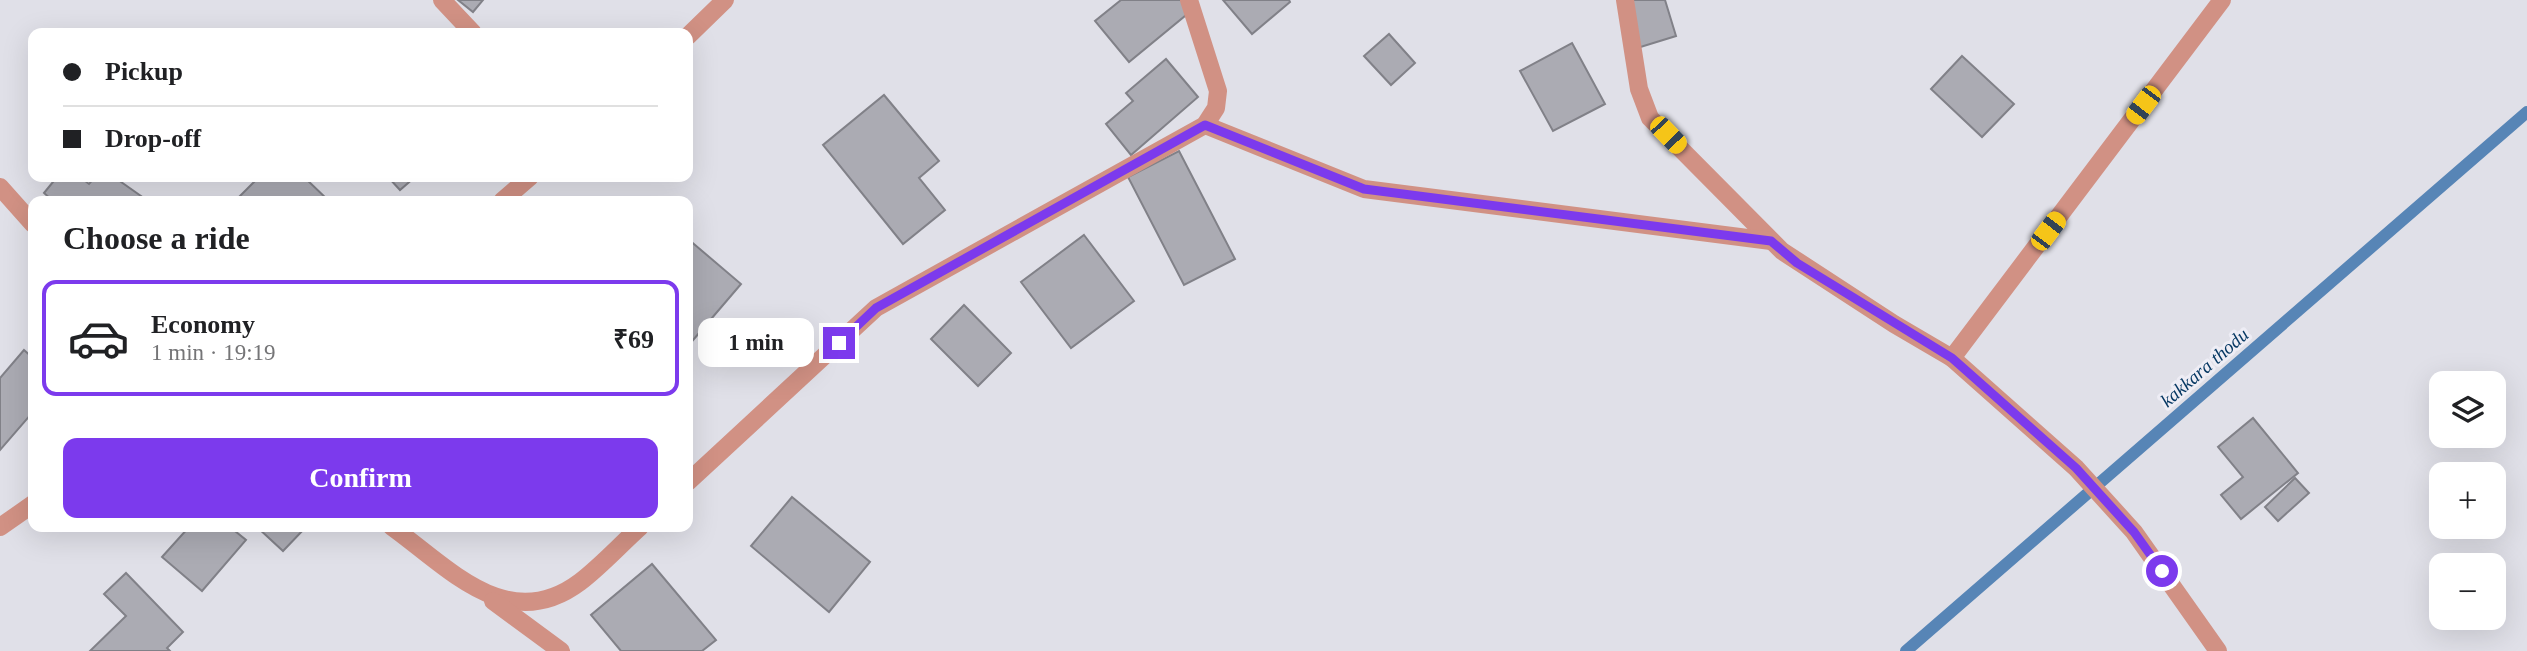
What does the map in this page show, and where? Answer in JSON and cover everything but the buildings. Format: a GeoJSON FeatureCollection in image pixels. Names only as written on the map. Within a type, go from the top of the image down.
{"type":"FeatureCollection","features":[{"type":"Feature","properties":{"kind":"street"},"geometry":{"type":"LineString","coordinates":[[442,0],[468,28]]}},
{"type":"Feature","properties":{"kind":"street"},"geometry":{"type":"LineString","coordinates":[[693,31],[725,0]]}},
{"type":"Feature","properties":{"kind":"street"},"geometry":{"type":"LineString","coordinates":[[693,477],[876,308],[1205,125],[1216,108],[1218,91],[1189,0]]}},
{"type":"Feature","properties":{"kind":"street"},"geometry":{"type":"LineString","coordinates":[[1625,0],[1639,89],[1650,118],[1771,241],[1807,270],[1952,358],[2076,468],[2134,532],[2218,651]]}},
{"type":"Feature","properties":{"kind":"street"},"geometry":{"type":"LineString","coordinates":[[1952,358],[2222,0]]}},
{"type":"Feature","properties":{"kind":"street"},"geometry":{"type":"LineString","coordinates":[[1205,125],[1364,189],[1771,241]]}},
{"type":"Feature","properties":{"kind":"street"},"geometry":{"type":"LineString","coordinates":[[508,196],[524,182]]}},
{"type":"Feature","properties":{"kind":"street"},"geometry":{"type":"LineString","coordinates":[[0,187],[28,218]]}},
{"type":"Feature","properties":{"kind":"street"},"geometry":{"type":"LineString","coordinates":[[0,527],[28,507]]}},
{"type":"Feature","properties":{"kind":"street"},"geometry":{"type":"LineString","coordinates":[[399,532],[561,651]]}},
{"type":"Feature","properties":{"kind":"street"},"geometry":{"type":"LineString","coordinates":[[480,591],[498,600],[519,603],[563,591],[579,582],[634,532]]}},
{"type":"Feature","properties":{"kind":"waterway","name":"kakkara thodu"},"geometry":{"type":"LineString","coordinates":[[1906,651],[2527,112]]}},
{"type":"Feature","properties":{"kind":"route"},"geometry":{"type":"LineString","coordinates":[[839,343],[876,308],[1205,125],[1364,189],[1771,241],[1797,263],[1952,358],[2076,468],[2134,532],[2162,571]]}}]}
